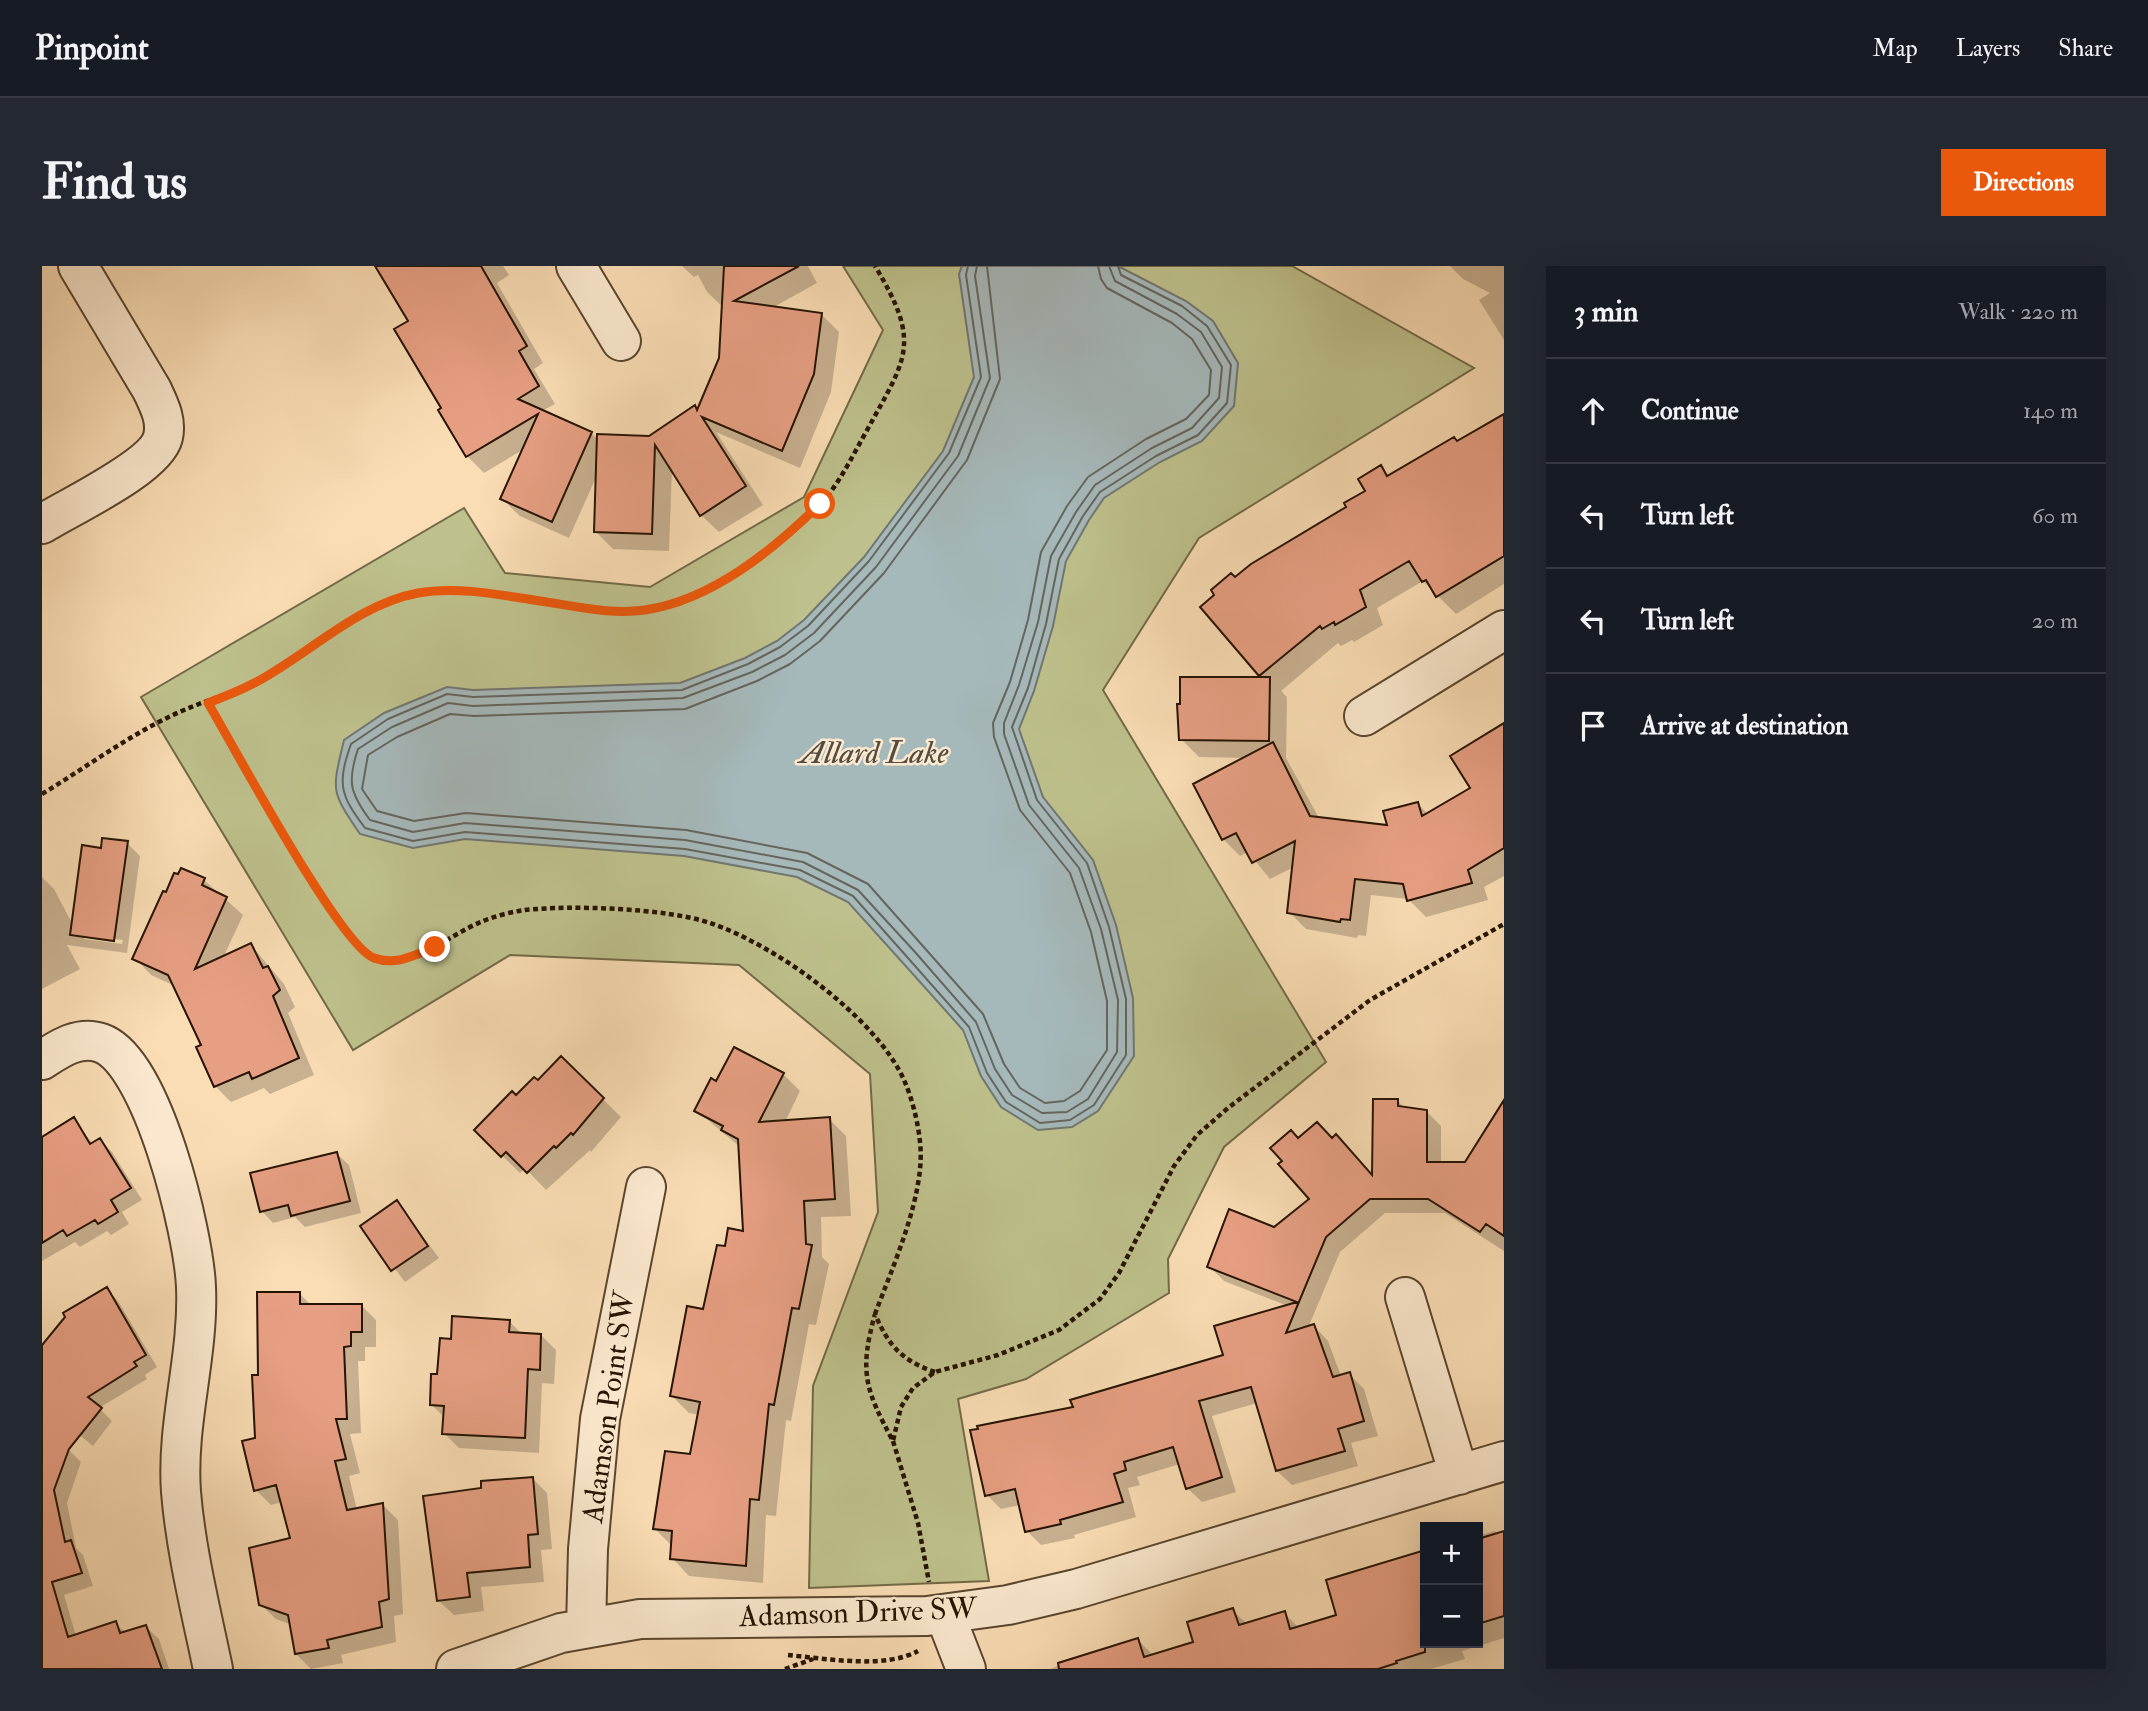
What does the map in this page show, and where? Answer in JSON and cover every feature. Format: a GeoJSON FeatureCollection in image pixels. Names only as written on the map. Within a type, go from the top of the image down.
{"type":"FeatureCollection","features":[{"type":"Feature","properties":{"kind":"street"},"geometry":{"type":"LineString","coordinates":[[42,524],[145,462],[160,446],[163,436],[162,411],[152,390],[78,266]]}},
{"type":"Feature","properties":{"kind":"street"},"geometry":{"type":"LineString","coordinates":[[576,266],[621,341]]}},
{"type":"Feature","properties":{"kind":"street"},"geometry":{"type":"LineString","coordinates":[[1364,716],[1504,630]]}},
{"type":"Feature","properties":{"kind":"street"},"geometry":{"type":"LineString","coordinates":[[42,1060],[61,1048],[84,1040],[98,1042],[120,1054],[135,1077],[158,1126],[177,1182],[190,1237],[196,1287],[194,1351],[181,1452],[181,1493],[213,1669]]}},
{"type":"Feature","properties":{"kind":"street","name":"Adamson Point SW"},"geometry":{"type":"LineString","coordinates":[[586,1628],[588,1549],[600,1419],[646,1187]]}},
{"type":"Feature","properties":{"kind":"street"},"geometry":{"type":"LineString","coordinates":[[1405,1297],[1459,1475]]}},
{"type":"Feature","properties":{"kind":"street","name":"Adamson Drive SW"},"geometry":{"type":"LineString","coordinates":[[456,1669],[586,1628],[640,1619],[690,1616],[933,1617],[1076,1589],[1504,1461]]}},
{"type":"Feature","properties":{"kind":"street"},"geometry":{"type":"LineString","coordinates":[[933,1617],[966,1669]]}},
{"type":"Feature","properties":{"kind":"path"},"geometry":{"type":"LineString","coordinates":[[42,794],[171,715],[208,703],[272,673],[360,615],[405,596],[421,592],[481,592],[592,609],[643,610],[690,596],[744,566],[794,529],[820,504],[840,479],[900,369],[906,338],[902,319],[875,266]]}},
{"type":"Feature","properties":{"kind":"path"},"geometry":{"type":"LineString","coordinates":[[208,703],[332,915],[359,948],[373,958],[392,961],[414,956],[480,922],[525,910],[559,908],[651,913],[707,922],[760,943],[850,1012],[891,1057],[904,1080],[920,1142],[920,1170],[867,1343],[866,1374],[875,1408],[893,1441],[918,1522],[933,1617],[912,1657],[887,1666],[876,1668],[776,1654]]}},
{"type":"Feature","properties":{"kind":"path"},"geometry":{"type":"LineString","coordinates":[[893,1441],[901,1407],[913,1388],[935,1372],[1007,1351],[1059,1330],[1080,1317],[1100,1299],[1119,1273],[1156,1197],[1197,1135],[1228,1108],[1370,1000],[1504,925]]}},
{"type":"Feature","properties":{"kind":"path"},"geometry":{"type":"LineString","coordinates":[[875,1314],[895,1352],[915,1366],[935,1372]]}},
{"type":"Feature","properties":{"kind":"path"},"geometry":{"type":"LineString","coordinates":[[785,1669],[817,1658]]}},
{"type":"Feature","properties":{"kind":"green space"},"geometry":{"type":"Polygon","coordinates":[[[843,266],[1292,266],[1474,368],[1199,538],[1103,690],[1326,1062],[1224,1147],[1168,1259],[1169,1293],[1026,1379],[958,1399],[989,1581],[809,1588],[813,1386],[878,1212],[870,1074],[739,965],[510,955],[353,1050],[141,697],[464,508],[505,573],[650,587],[804,497],[883,330],[843,266]]]}},
{"type":"Feature","properties":{"kind":"water","name":"Allard Lake"},"geometry":{"type":"Polygon","coordinates":[[[962,266],[1118,266],[1186,301],[1213,321],[1238,363],[1234,406],[1202,441],[1160,462],[1104,498],[1089,520],[1066,561],[1053,626],[1034,691],[1019,729],[1043,797],[1093,860],[1116,925],[1133,998],[1134,1056],[1098,1111],[1072,1127],[1038,1130],[1001,1107],[981,1076],[963,1030],[848,902],[797,877],[684,856],[465,839],[413,848],[360,834],[343,808],[336,790],[337,770],[344,740],[384,713],[447,687],[473,690],[680,683],[745,658],[777,641],[804,620],[864,557],[943,451],[974,377],[959,274],[962,266]]]}},
{"type":"Feature","properties":{"kind":"building"},"geometry":{"type":"Polygon","coordinates":[[[375,266],[481,266],[527,346],[519,351],[539,386],[518,399],[592,432],[552,522],[500,499],[538,414],[466,457],[438,410],[441,408],[394,329],[408,321],[375,266]]]}},
{"type":"Feature","properties":{"kind":"building"},"geometry":{"type":"Polygon","coordinates":[[[724,266],[799,266],[734,301],[822,313],[814,374],[782,451],[702,417],[746,486],[700,516],[655,445],[652,534],[594,532],[597,434],[649,436],[695,405],[697,410],[719,358],[724,266]]]}},
{"type":"Feature","properties":{"kind":"building"},"geometry":{"type":"Polygon","coordinates":[[[1504,414],[1504,556],[1436,597],[1426,580],[1422,582],[1409,561],[1360,590],[1366,607],[1335,625],[1334,622],[1322,629],[1320,626],[1259,676],[1200,607],[1214,595],[1211,590],[1231,573],[1235,577],[1251,564],[1346,507],[1344,503],[1365,491],[1358,479],[1381,465],[1387,476],[1454,437],[1457,441],[1504,414]]]}},
{"type":"Feature","properties":{"kind":"building"},"geometry":{"type":"Polygon","coordinates":[[[1180,677],[1270,677],[1269,741],[1179,740],[1177,704],[1180,704],[1180,677]]]}},
{"type":"Feature","properties":{"kind":"building"},"geometry":{"type":"Polygon","coordinates":[[[1504,723],[1504,848],[1468,870],[1472,883],[1407,901],[1403,884],[1355,879],[1350,920],[1341,919],[1340,922],[1287,913],[1295,841],[1252,863],[1236,833],[1222,840],[1193,784],[1273,742],[1310,816],[1387,825],[1383,811],[1418,802],[1422,816],[1470,788],[1450,756],[1504,723]]]}},
{"type":"Feature","properties":{"kind":"building"},"geometry":{"type":"Polygon","coordinates":[[[102,838],[128,841],[114,941],[70,935],[82,845],[101,848],[102,838]]]}},
{"type":"Feature","properties":{"kind":"building"},"geometry":{"type":"Polygon","coordinates":[[[181,868],[205,878],[202,885],[227,897],[195,969],[251,943],[263,968],[268,966],[280,990],[273,996],[299,1058],[252,1079],[249,1072],[214,1087],[196,1047],[201,1045],[168,975],[132,959],[163,891],[166,892],[174,873],[178,874],[181,868]]]}},
{"type":"Feature","properties":{"kind":"building"},"geometry":{"type":"Polygon","coordinates":[[[734,1047],[784,1073],[759,1122],[830,1117],[835,1199],[804,1201],[806,1244],[812,1245],[799,1309],[792,1308],[774,1405],[769,1404],[759,1500],[750,1499],[746,1566],[670,1559],[672,1531],[653,1529],[665,1451],[690,1454],[700,1402],[670,1396],[687,1306],[703,1309],[717,1245],[725,1246],[728,1228],[743,1231],[738,1139],[721,1130],[723,1126],[694,1111],[711,1078],[716,1081],[734,1047]]]}},
{"type":"Feature","properties":{"kind":"building"},"geometry":{"type":"Polygon","coordinates":[[[561,1056],[604,1098],[573,1135],[571,1133],[556,1148],[554,1146],[527,1173],[506,1152],[501,1157],[474,1130],[512,1091],[516,1095],[534,1077],[538,1080],[561,1056]]]}},
{"type":"Feature","properties":{"kind":"building"},"geometry":{"type":"Polygon","coordinates":[[[1373,1099],[1398,1099],[1398,1106],[1427,1110],[1427,1162],[1465,1162],[1504,1100],[1504,1236],[1486,1224],[1480,1232],[1428,1199],[1370,1199],[1326,1237],[1286,1333],[1314,1324],[1333,1377],[1350,1372],[1364,1421],[1338,1429],[1345,1451],[1276,1471],[1251,1387],[1199,1401],[1222,1477],[1186,1489],[1173,1447],[1124,1462],[1126,1470],[1114,1474],[1123,1502],[1060,1520],[1061,1524],[1025,1532],[1015,1489],[985,1496],[970,1430],[978,1429],[977,1426],[1073,1407],[1070,1400],[1223,1355],[1214,1326],[1297,1302],[1207,1267],[1229,1209],[1274,1227],[1309,1199],[1278,1164],[1282,1161],[1270,1148],[1291,1130],[1298,1138],[1317,1122],[1332,1138],[1336,1134],[1372,1175],[1373,1099]]]}},
{"type":"Feature","properties":{"kind":"building"},"geometry":{"type":"Polygon","coordinates":[[[74,1117],[90,1144],[100,1138],[131,1188],[111,1200],[118,1212],[98,1224],[95,1220],[67,1236],[63,1230],[42,1243],[42,1137],[74,1117]]]}},
{"type":"Feature","properties":{"kind":"building"},"geometry":{"type":"Polygon","coordinates":[[[337,1152],[350,1201],[291,1216],[288,1205],[260,1212],[250,1173],[337,1152]]]}},
{"type":"Feature","properties":{"kind":"building"},"geometry":{"type":"Polygon","coordinates":[[[397,1200],[428,1246],[391,1271],[360,1226],[397,1200]]]}},
{"type":"Feature","properties":{"kind":"building"},"geometry":{"type":"Polygon","coordinates":[[[107,1287],[146,1355],[134,1362],[137,1366],[88,1397],[102,1408],[69,1449],[54,1490],[65,1542],[71,1540],[82,1573],[52,1582],[68,1637],[116,1621],[120,1633],[146,1625],[162,1669],[42,1669],[42,1345],[65,1317],[63,1313],[107,1287]]]}},
{"type":"Feature","properties":{"kind":"building"},"geometry":{"type":"Polygon","coordinates":[[[257,1292],[300,1292],[300,1304],[362,1304],[362,1332],[351,1332],[351,1346],[344,1347],[347,1419],[336,1419],[346,1459],[335,1461],[347,1510],[383,1503],[389,1599],[379,1602],[382,1627],[327,1640],[329,1648],[295,1654],[288,1615],[259,1605],[249,1548],[290,1538],[276,1485],[254,1491],[242,1441],[255,1438],[252,1375],[258,1375],[257,1292]]]}},
{"type":"Feature","properties":{"kind":"building"},"geometry":{"type":"Polygon","coordinates":[[[452,1316],[510,1320],[509,1332],[541,1334],[540,1370],[528,1369],[525,1438],[442,1434],[444,1406],[430,1405],[431,1374],[437,1374],[440,1338],[451,1339],[452,1316]]]}},
{"type":"Feature","properties":{"kind":"building"},"geometry":{"type":"Polygon","coordinates":[[[533,1477],[538,1534],[528,1535],[530,1567],[467,1573],[470,1597],[437,1601],[423,1496],[481,1488],[481,1481],[533,1477]]]}},
{"type":"Feature","properties":{"kind":"building"},"geometry":{"type":"Polygon","coordinates":[[[1504,1531],[1504,1616],[1483,1622],[1483,1585],[1483,1537],[1504,1531]]]}},
{"type":"Feature","properties":{"kind":"building"},"geometry":{"type":"Polygon","coordinates":[[[1420,1552],[1420,1648],[1425,1648],[1425,1652],[1378,1669],[1059,1669],[1058,1663],[1138,1638],[1144,1657],[1193,1642],[1187,1622],[1233,1608],[1239,1625],[1285,1611],[1290,1629],[1336,1615],[1326,1580],[1420,1552]]]}},
{"type":"Feature","properties":{"kind":"route"},"geometry":{"type":"LineString","coordinates":[[435,947],[392,961],[373,958],[359,948],[332,915],[208,703],[272,673],[360,615],[382,604],[421,592],[481,592],[616,611],[643,610],[666,605],[716,583],[770,549],[820,504]]}}]}
